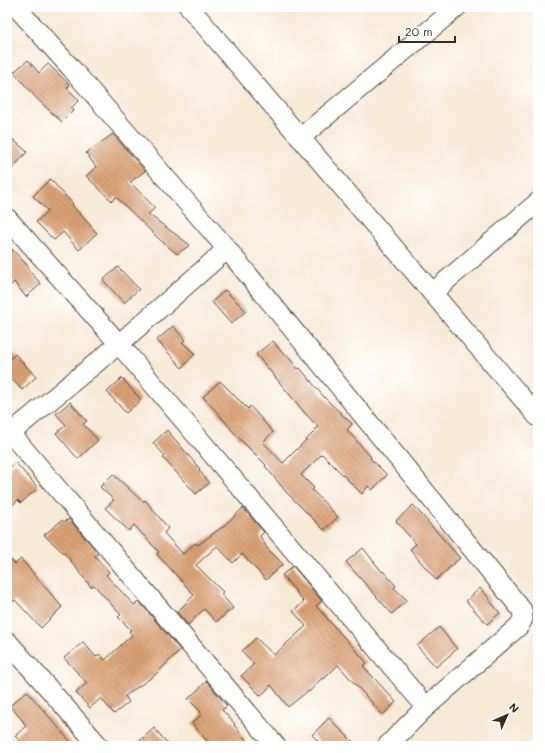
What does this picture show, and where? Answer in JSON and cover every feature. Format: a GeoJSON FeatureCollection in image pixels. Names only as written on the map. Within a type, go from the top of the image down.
{"type":"FeatureCollection","features":[{"type":"Feature","properties":{"kind":"street"},"geometry":{"type":"LineString","coordinates":[[16,7],[71,68],[227,249],[522,610],[523,618],[519,626],[426,707],[386,746]]}},
{"type":"Feature","properties":{"kind":"street"},"geometry":{"type":"LineString","coordinates":[[189,7],[538,417]]}},
{"type":"Feature","properties":{"kind":"street"},"geometry":{"type":"LineString","coordinates":[[300,138],[457,7]]}},
{"type":"Feature","properties":{"kind":"street"},"geometry":{"type":"LineString","coordinates":[[432,292],[538,202]]}},
{"type":"Feature","properties":{"kind":"street"},"geometry":{"type":"LineString","coordinates":[[7,218],[119,344],[426,707]]}},
{"type":"Feature","properties":{"kind":"street"},"geometry":{"type":"LineString","coordinates":[[227,249],[119,344],[8,433],[276,746]]}},
{"type":"Feature","properties":{"kind":"street"},"geometry":{"type":"LineString","coordinates":[[7,641],[99,746]]}},
{"type":"Feature","properties":{"kind":"building"},"geometry":{"type":"Polygon","coordinates":[[[28,60],[39,73],[48,64],[70,85],[67,88],[79,100],[71,108],[74,110],[62,122],[36,98],[14,72],[28,60]]]}},
{"type":"Feature","properties":{"kind":"building"},"geometry":{"type":"Polygon","coordinates":[[[7,134],[27,152],[7,174],[7,134]]]}},
{"type":"Feature","properties":{"kind":"building"},"geometry":{"type":"Polygon","coordinates":[[[113,134],[145,171],[130,182],[155,208],[148,214],[190,245],[177,254],[159,239],[116,197],[112,201],[86,176],[96,167],[86,153],[113,134]]]}},
{"type":"Feature","properties":{"kind":"building"},"geometry":{"type":"Polygon","coordinates":[[[50,179],[97,233],[79,250],[63,232],[54,240],[36,222],[48,211],[33,196],[50,179]]]}},
{"type":"Feature","properties":{"kind":"building"},"geometry":{"type":"Polygon","coordinates":[[[7,244],[29,267],[27,268],[41,284],[26,297],[14,282],[7,289],[7,244]]]}},
{"type":"Feature","properties":{"kind":"building"},"geometry":{"type":"Polygon","coordinates":[[[118,267],[139,289],[124,303],[103,280],[118,267]]]}},
{"type":"Feature","properties":{"kind":"building"},"geometry":{"type":"Polygon","coordinates":[[[225,290],[246,311],[231,324],[212,302],[225,290]]]}},
{"type":"Feature","properties":{"kind":"building"},"geometry":{"type":"Polygon","coordinates":[[[173,326],[185,340],[182,342],[195,354],[182,368],[157,340],[173,326]]]}},
{"type":"Feature","properties":{"kind":"building"},"geometry":{"type":"Polygon","coordinates":[[[273,341],[284,355],[286,354],[298,369],[300,368],[324,397],[352,424],[347,430],[371,457],[370,458],[387,475],[372,490],[368,486],[362,494],[322,454],[301,475],[314,488],[312,490],[338,517],[324,530],[287,493],[265,466],[266,465],[237,436],[203,397],[220,381],[248,409],[250,406],[273,432],[263,442],[283,463],[318,427],[256,354],[273,341]]]}},
{"type":"Feature","properties":{"kind":"building"},"geometry":{"type":"Polygon","coordinates":[[[15,354],[36,377],[22,390],[7,374],[7,362],[15,354]]]}},
{"type":"Feature","properties":{"kind":"building"},"geometry":{"type":"Polygon","coordinates":[[[122,378],[141,400],[126,413],[107,392],[122,378]]]}},
{"type":"Feature","properties":{"kind":"building"},"geometry":{"type":"Polygon","coordinates":[[[70,402],[87,421],[83,424],[98,440],[78,459],[56,433],[66,425],[56,414],[70,402]]]}},
{"type":"Feature","properties":{"kind":"building"},"geometry":{"type":"Polygon","coordinates":[[[167,430],[200,469],[199,470],[209,483],[196,494],[163,458],[165,456],[153,443],[167,430]]]}},
{"type":"Feature","properties":{"kind":"building"},"geometry":{"type":"Polygon","coordinates":[[[15,462],[38,488],[21,503],[18,500],[7,510],[7,471],[15,462]]]}},
{"type":"Feature","properties":{"kind":"building"},"geometry":{"type":"Polygon","coordinates":[[[113,474],[143,502],[145,500],[168,528],[164,533],[183,554],[195,543],[198,545],[225,525],[243,508],[264,532],[260,536],[267,548],[283,564],[266,580],[242,554],[233,563],[217,546],[196,565],[223,592],[221,594],[233,608],[216,622],[204,609],[188,625],[177,612],[194,595],[157,554],[159,552],[134,525],[129,531],[105,508],[114,500],[100,487],[113,474]]]}},
{"type":"Feature","properties":{"kind":"building"},"geometry":{"type":"Polygon","coordinates":[[[413,505],[460,558],[436,580],[410,549],[416,544],[396,521],[413,505]]]}},
{"type":"Feature","properties":{"kind":"building"},"geometry":{"type":"Polygon","coordinates":[[[69,519],[98,553],[95,556],[109,572],[106,575],[134,605],[139,601],[180,650],[155,675],[125,696],[129,702],[114,714],[101,698],[90,708],[76,693],[87,683],[64,658],[83,642],[96,657],[99,654],[105,660],[132,635],[129,631],[131,630],[118,617],[121,615],[94,585],[91,587],[67,556],[44,535],[62,520],[64,522],[69,519]]]}},
{"type":"Feature","properties":{"kind":"building"},"geometry":{"type":"Polygon","coordinates":[[[363,548],[382,572],[383,571],[396,586],[394,588],[407,600],[392,614],[346,562],[363,548]]]}},
{"type":"Feature","properties":{"kind":"building"},"geometry":{"type":"Polygon","coordinates":[[[7,555],[15,564],[21,559],[62,607],[41,628],[15,600],[7,607],[7,555]]]}},
{"type":"Feature","properties":{"kind":"building"},"geometry":{"type":"Polygon","coordinates":[[[293,566],[322,601],[316,606],[367,663],[363,666],[396,702],[383,715],[338,665],[324,679],[322,678],[309,692],[308,691],[288,707],[271,685],[261,696],[241,676],[254,664],[242,651],[256,638],[274,655],[306,626],[293,611],[304,602],[282,575],[293,566]]]}},
{"type":"Feature","properties":{"kind":"building"},"geometry":{"type":"Polygon","coordinates":[[[480,588],[500,613],[487,624],[466,601],[480,588]]]}},
{"type":"Feature","properties":{"kind":"building"},"geometry":{"type":"Polygon","coordinates":[[[439,627],[457,649],[436,667],[417,646],[439,627]]]}},
{"type":"Feature","properties":{"kind":"building"},"geometry":{"type":"Polygon","coordinates":[[[207,681],[227,706],[222,710],[235,724],[234,725],[246,740],[238,746],[211,746],[192,723],[201,715],[201,712],[188,699],[207,681]]]}},
{"type":"Feature","properties":{"kind":"building"},"geometry":{"type":"Polygon","coordinates":[[[27,691],[74,746],[25,746],[15,736],[26,726],[10,706],[27,691]]]}},
{"type":"Feature","properties":{"kind":"building"},"geometry":{"type":"Polygon","coordinates":[[[329,718],[357,746],[323,746],[312,735],[329,718]]]}},
{"type":"Feature","properties":{"kind":"building"},"geometry":{"type":"Polygon","coordinates":[[[154,728],[170,746],[134,746],[154,728]]]}}]}
